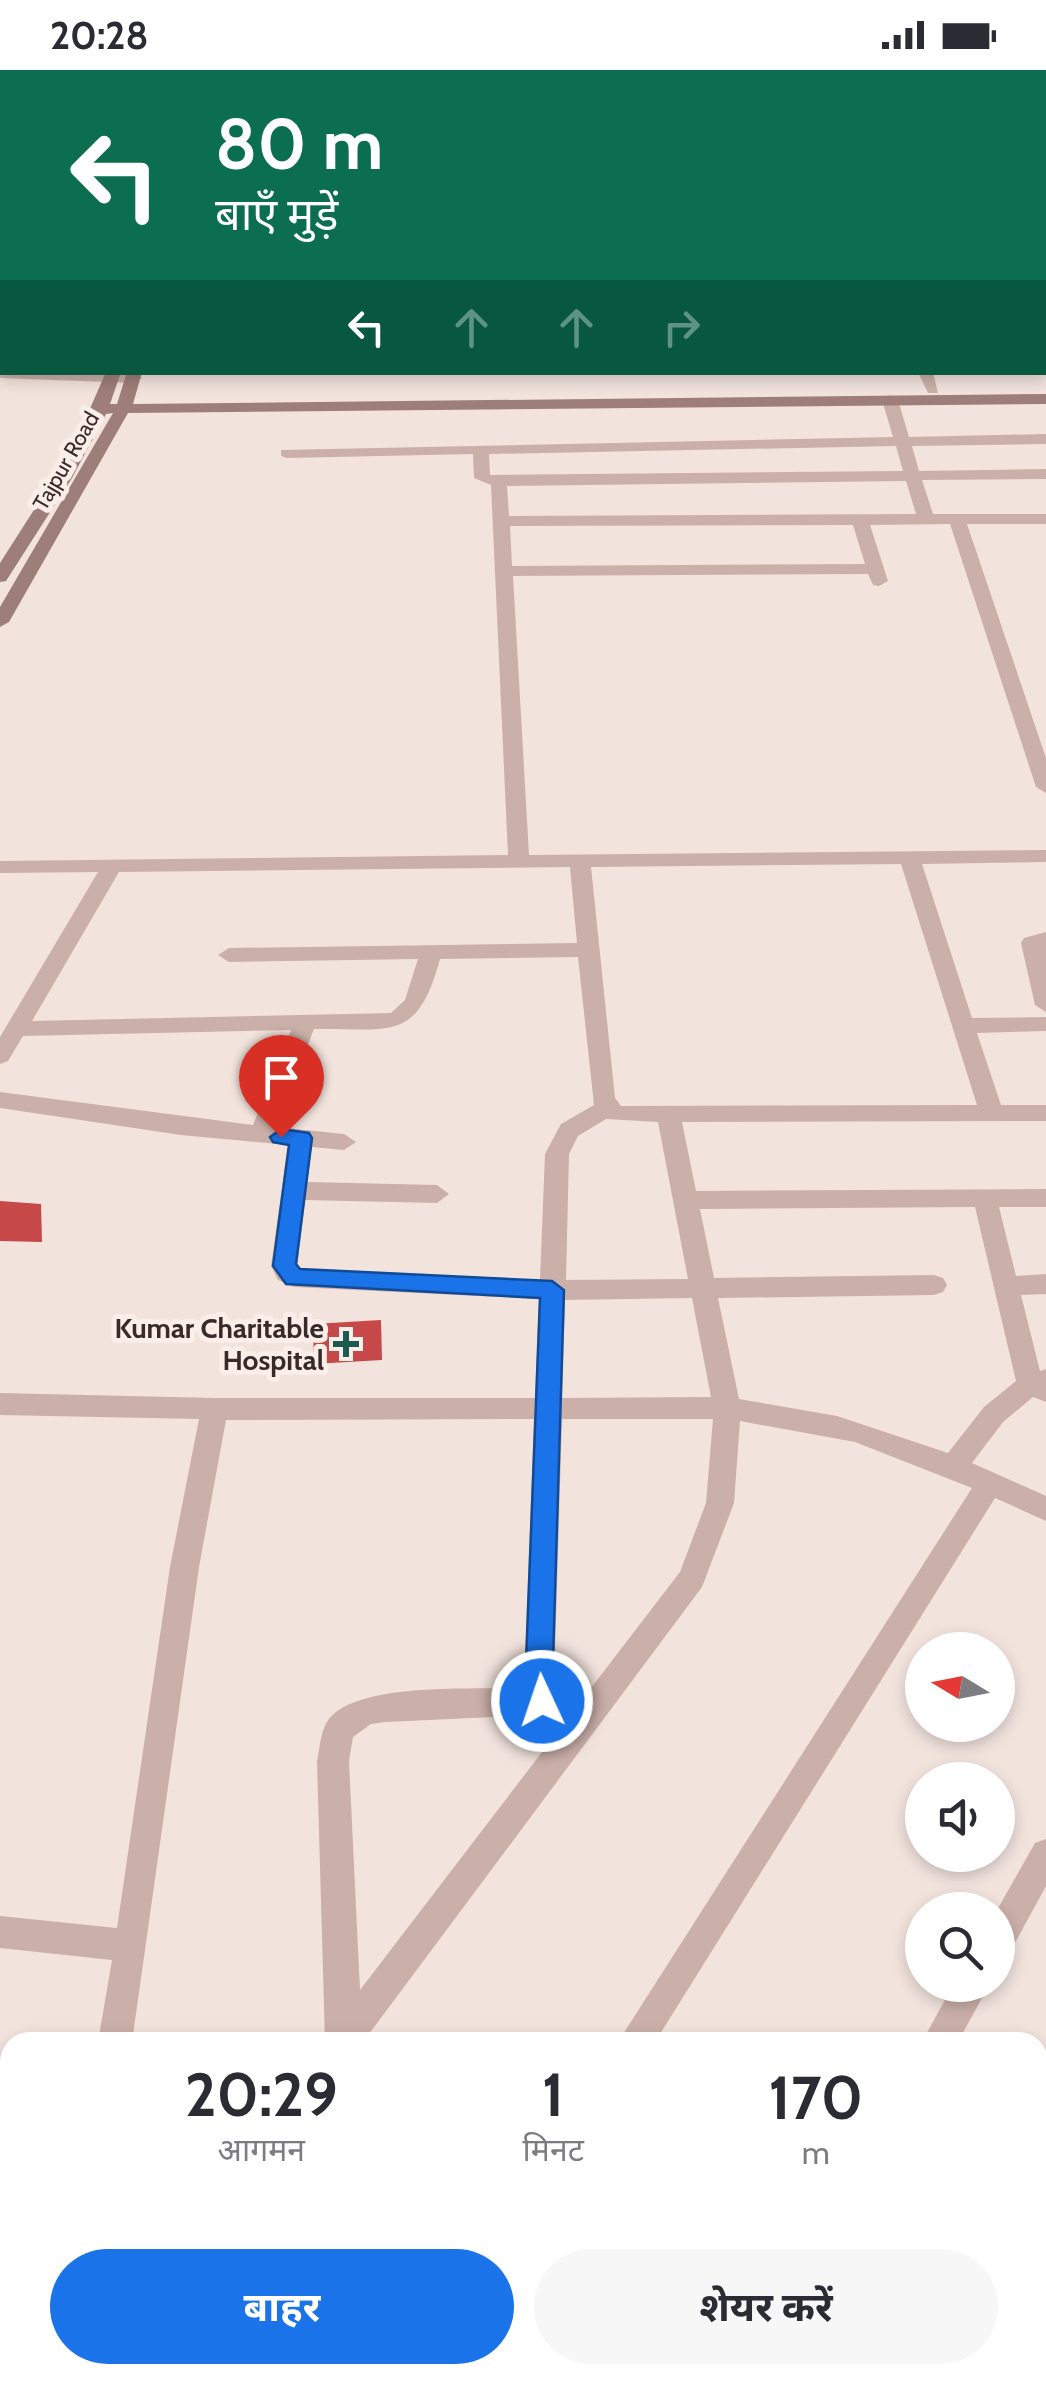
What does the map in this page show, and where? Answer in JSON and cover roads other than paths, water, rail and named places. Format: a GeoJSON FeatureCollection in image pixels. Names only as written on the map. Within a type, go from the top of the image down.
{"type":"FeatureCollection","features":[{"type":"Feature","properties":{"kind":"street"},"geometry":{"type":"LineString","coordinates":[[113,375],[134,375]]}},
{"type":"Feature","properties":{"kind":"street","name":"Tajpur Road"},"geometry":{"type":"LineString","coordinates":[[0,577],[84,443],[113,375]]}},
{"type":"Feature","properties":{"kind":"street","name":"Tajpur Road"},"geometry":{"type":"LineString","coordinates":[[0,622],[106,444],[134,375]]}},
{"type":"Feature","properties":{"kind":"street"},"geometry":{"type":"LineString","coordinates":[[926,375],[933,390]]}},
{"type":"Feature","properties":{"kind":"street"},"geometry":{"type":"LineString","coordinates":[[125,403],[1046,388]]}},
{"type":"Feature","properties":{"kind":"street"},"geometry":{"type":"LineString","coordinates":[[103,403],[1046,399]]}},
{"type":"Feature","properties":{"kind":"street"},"geometry":{"type":"LineString","coordinates":[[890,400],[926,519]]}},
{"type":"Feature","properties":{"kind":"street"},"geometry":{"type":"LineString","coordinates":[[287,453],[1046,439]]}},
{"type":"Feature","properties":{"kind":"street"},"geometry":{"type":"LineString","coordinates":[[482,450],[482,478],[498,481],[1046,474]]}},
{"type":"Feature","properties":{"kind":"street"},"geometry":{"type":"LineString","coordinates":[[498,481],[519,860]]}},
{"type":"Feature","properties":{"kind":"street"},"geometry":{"type":"LineString","coordinates":[[957,519],[1046,787]]}},
{"type":"Feature","properties":{"kind":"street"},"geometry":{"type":"LineString","coordinates":[[502,521],[1046,519]]}},
{"type":"Feature","properties":{"kind":"street"},"geometry":{"type":"LineString","coordinates":[[504,571],[878,577],[860,520]]}},
{"type":"Feature","properties":{"kind":"street"},"geometry":{"type":"LineString","coordinates":[[909,856],[992,1114]]}},
{"type":"Feature","properties":{"kind":"street"},"geometry":{"type":"LineString","coordinates":[[0,867],[1046,856]]}},
{"type":"Feature","properties":{"kind":"street"},"geometry":{"type":"LineString","coordinates":[[580,860],[586,950],[607,1109]]}},
{"type":"Feature","properties":{"kind":"street"},"geometry":{"type":"LineString","coordinates":[[0,1056],[112,867]]}},
{"type":"Feature","properties":{"kind":"street"},"geometry":{"type":"LineString","coordinates":[[1046,939],[1036,940],[1032,947],[1046,1006]]}},
{"type":"Feature","properties":{"kind":"street"},"geometry":{"type":"LineString","coordinates":[[229,955],[586,950]]}},
{"type":"Feature","properties":{"kind":"street"},"geometry":{"type":"LineString","coordinates":[[16,1029],[366,1022],[404,1016],[416,1000],[431,953]]}},
{"type":"Feature","properties":{"kind":"street"},"geometry":{"type":"LineString","coordinates":[[261,1135],[306,1024]]}},
{"type":"Feature","properties":{"kind":"street"},"geometry":{"type":"LineString","coordinates":[[964,1026],[1046,1024]]}},
{"type":"Feature","properties":{"kind":"street"},"geometry":{"type":"LineString","coordinates":[[0,1100],[261,1135],[344,1142]]}},
{"type":"Feature","properties":{"kind":"street"},"geometry":{"type":"LineString","coordinates":[[567,1745],[542,1701],[539,1662],[557,1154],[561,1139],[582,1119],[607,1109],[627,1116],[1046,1113]]}},
{"type":"Feature","properties":{"kind":"street"},"geometry":{"type":"LineString","coordinates":[[349,2032],[692,1578],[720,1503],[727,1408],[670,1116]]}},
{"type":"Feature","properties":{"kind":"street"},"geometry":{"type":"LineString","coordinates":[[301,1138],[284,1266],[294,1278],[552,1290],[934,1285]]}},
{"type":"Feature","properties":{"kind":"street"},"geometry":{"type":"LineString","coordinates":[[294,1191],[436,1194]]}},
{"type":"Feature","properties":{"kind":"street"},"geometry":{"type":"LineString","coordinates":[[687,1200],[1046,1198]]}},
{"type":"Feature","properties":{"kind":"street"},"geometry":{"type":"LineString","coordinates":[[954,1466],[996,1410],[1041,1385],[1008,1286],[985,1199]]}},
{"type":"Feature","properties":{"kind":"street"},"geometry":{"type":"LineString","coordinates":[[1008,1286],[1046,1284]]}},
{"type":"Feature","properties":{"kind":"street"},"geometry":{"type":"LineString","coordinates":[[0,1404],[215,1409],[727,1408],[795,1417],[870,1436],[954,1466],[1046,1509]]}},
{"type":"Feature","properties":{"kind":"street"},"geometry":{"type":"LineString","coordinates":[[117,2032],[132,1946],[176,1606],[215,1409]]}},
{"type":"Feature","properties":{"kind":"street"},"geometry":{"type":"LineString","coordinates":[[641,2032],[989,1484]]}},
{"type":"Feature","properties":{"kind":"street"},"geometry":{"type":"LineString","coordinates":[[343,2032],[332,1761],[339,1729],[364,1711],[385,1708],[542,1701]]}},
{"type":"Feature","properties":{"kind":"street"},"geometry":{"type":"LineString","coordinates":[[1015,1910],[1046,1854]]}},
{"type":"Feature","properties":{"kind":"street"},"geometry":{"type":"LineString","coordinates":[[0,1932],[132,1946]]}},
{"type":"Feature","properties":{"kind":"street"},"geometry":{"type":"LineString","coordinates":[[945,2032],[962,2002]]}},
{"type":"Feature","properties":{"kind":"place","name":"Kumar Charitable Hospital"},"geometry":{"type":"Point","coordinates":[346,1344]}}]}
